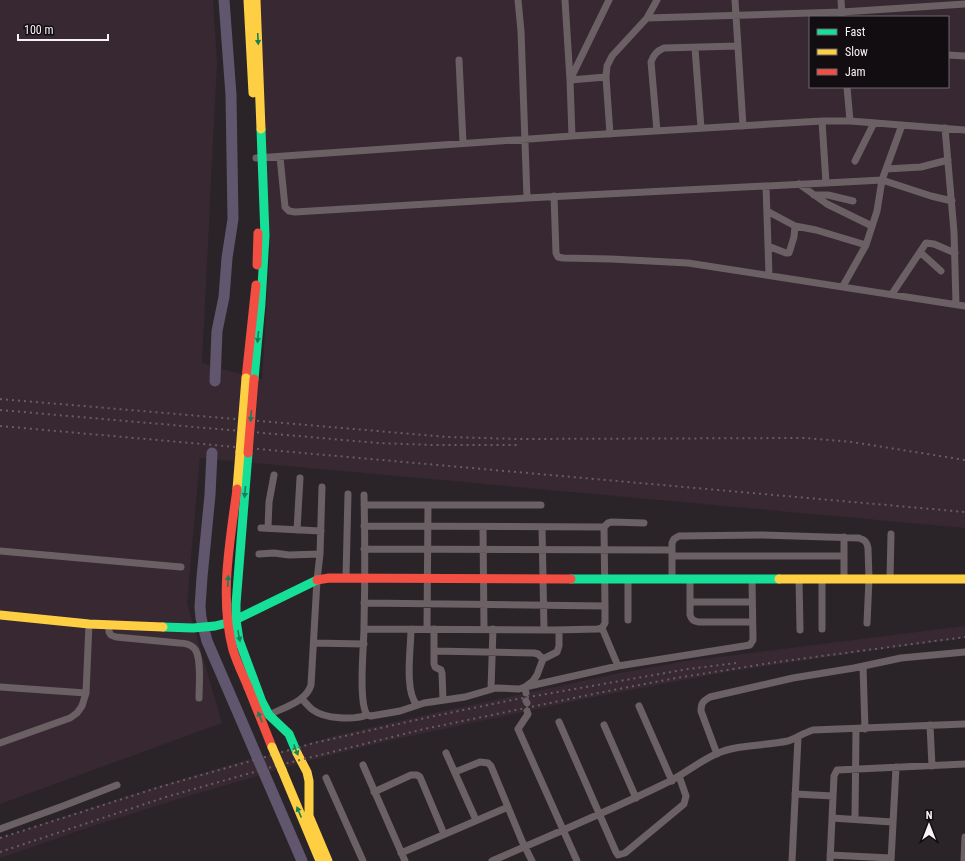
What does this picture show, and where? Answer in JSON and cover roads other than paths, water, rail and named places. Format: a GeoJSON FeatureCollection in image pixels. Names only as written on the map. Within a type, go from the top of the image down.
{"type":"FeatureCollection","features":[{"type":"Feature","properties":{"kind":"street"},"geometry":{"type":"LineString","coordinates":[[248,0],[259,158]]}},
{"type":"Feature","properties":{"kind":"street"},"geometry":{"type":"LineString","coordinates":[[256,0],[259,158],[258,259],[244,453],[236,620],[239,640],[262,702],[269,715],[289,734],[306,772],[309,781],[310,816],[328,861]]}},
{"type":"Feature","properties":{"kind":"street"},"geometry":{"type":"LineString","coordinates":[[518,0],[526,140],[527,198]]}},
{"type":"Feature","properties":{"kind":"street"},"geometry":{"type":"LineString","coordinates":[[566,0],[572,136]]}},
{"type":"Feature","properties":{"kind":"street"},"geometry":{"type":"LineString","coordinates":[[570,80],[609,0]]}},
{"type":"Feature","properties":{"kind":"street"},"geometry":{"type":"LineString","coordinates":[[610,134],[606,77],[607,66],[612,56],[647,18],[657,0]]}},
{"type":"Feature","properties":{"kind":"street"},"geometry":{"type":"LineString","coordinates":[[735,0],[743,126]]}},
{"type":"Feature","properties":{"kind":"street"},"geometry":{"type":"LineString","coordinates":[[841,0],[842,14]]}},
{"type":"Feature","properties":{"kind":"street"},"geometry":{"type":"LineString","coordinates":[[647,18],[842,14],[965,4]]}},
{"type":"Feature","properties":{"kind":"street"},"geometry":{"type":"LineString","coordinates":[[657,131],[651,62],[657,51],[664,48],[738,46]]}},
{"type":"Feature","properties":{"kind":"street"},"geometry":{"type":"LineString","coordinates":[[695,48],[701,128]]}},
{"type":"Feature","properties":{"kind":"street"},"geometry":{"type":"LineString","coordinates":[[949,55],[965,56]]}},
{"type":"Feature","properties":{"kind":"street"},"geometry":{"type":"LineString","coordinates":[[459,60],[463,144]]}},
{"type":"Feature","properties":{"kind":"street"},"geometry":{"type":"LineString","coordinates":[[570,80],[606,77]]}},
{"type":"Feature","properties":{"kind":"street"},"geometry":{"type":"LineString","coordinates":[[847,88],[850,121]]}},
{"type":"Feature","properties":{"kind":"street"},"geometry":{"type":"LineString","coordinates":[[259,158],[572,136],[822,121],[850,121],[965,130]]}},
{"type":"Feature","properties":{"kind":"street"},"geometry":{"type":"LineString","coordinates":[[822,121],[826,183]]}},
{"type":"Feature","properties":{"kind":"street"},"geometry":{"type":"LineString","coordinates":[[855,161],[874,123]]}},
{"type":"Feature","properties":{"kind":"street"},"geometry":{"type":"LineString","coordinates":[[843,286],[866,245],[877,211],[882,180],[902,125]]}},
{"type":"Feature","properties":{"kind":"street"},"geometry":{"type":"LineString","coordinates":[[945,128],[952,201],[956,304]]}},
{"type":"Feature","properties":{"kind":"street"},"geometry":{"type":"LineString","coordinates":[[280,156],[283,201],[285,207],[289,211],[303,212],[554,196],[882,180],[931,196],[952,201]]}},
{"type":"Feature","properties":{"kind":"street"},"geometry":{"type":"LineString","coordinates":[[886,169],[921,167],[948,160]]}},
{"type":"Feature","properties":{"kind":"street"},"geometry":{"type":"LineString","coordinates":[[799,184],[827,204],[872,226]]}},
{"type":"Feature","properties":{"kind":"street"},"geometry":{"type":"LineString","coordinates":[[766,186],[769,275]]}},
{"type":"Feature","properties":{"kind":"street"},"geometry":{"type":"LineString","coordinates":[[814,195],[828,195],[853,201]]}},
{"type":"Feature","properties":{"kind":"street"},"geometry":{"type":"LineString","coordinates":[[554,196],[556,253],[558,256],[563,258],[688,263],[965,306]]}},
{"type":"Feature","properties":{"kind":"street"},"geometry":{"type":"LineString","coordinates":[[767,211],[795,226],[816,230],[866,245]]}},
{"type":"Feature","properties":{"kind":"street"},"geometry":{"type":"LineString","coordinates":[[768,246],[786,253],[789,252],[794,237],[795,226]]}},
{"type":"Feature","properties":{"kind":"street"},"geometry":{"type":"LineString","coordinates":[[892,294],[926,244],[929,243],[955,252]]}},
{"type":"Feature","properties":{"kind":"street"},"geometry":{"type":"LineString","coordinates":[[920,252],[941,270]]}},
{"type":"Feature","properties":{"kind":"street"},"geometry":{"type":"LineString","coordinates":[[244,453],[236,489],[228,586],[227,612],[232,645],[249,692],[320,861]]}},
{"type":"Feature","properties":{"kind":"street"},"geometry":{"type":"LineString","coordinates":[[274,475],[264,528],[321,531]]}},
{"type":"Feature","properties":{"kind":"street"},"geometry":{"type":"LineString","coordinates":[[297,530],[300,478]]}},
{"type":"Feature","properties":{"kind":"street"},"geometry":{"type":"LineString","coordinates":[[269,715],[302,698],[310,690],[320,554],[322,487]]}},
{"type":"Feature","properties":{"kind":"street"},"geometry":{"type":"LineString","coordinates":[[346,577],[348,494]]}},
{"type":"Feature","properties":{"kind":"street"},"geometry":{"type":"LineString","coordinates":[[364,495],[364,644],[362,689],[364,711],[367,715]]}},
{"type":"Feature","properties":{"kind":"street"},"geometry":{"type":"LineString","coordinates":[[364,505],[541,505]]}},
{"type":"Feature","properties":{"kind":"street"},"geometry":{"type":"LineString","coordinates":[[428,505],[427,604],[435,667],[440,669],[442,673],[443,700]]}},
{"type":"Feature","properties":{"kind":"street"},"geometry":{"type":"LineString","coordinates":[[618,666],[602,628],[604,623],[605,606],[604,528],[608,523],[612,522],[644,523]]}},
{"type":"Feature","properties":{"kind":"street"},"geometry":{"type":"LineString","coordinates":[[364,526],[604,528]]}},
{"type":"Feature","properties":{"kind":"street"},"geometry":{"type":"LineString","coordinates":[[483,527],[484,629]]}},
{"type":"Feature","properties":{"kind":"street"},"geometry":{"type":"LineString","coordinates":[[542,527],[544,630]]}},
{"type":"Feature","properties":{"kind":"street"},"geometry":{"type":"LineString","coordinates":[[890,579],[891,534]]}},
{"type":"Feature","properties":{"kind":"street"},"geometry":{"type":"LineString","coordinates":[[672,580],[672,553],[674,539],[679,536],[761,535],[859,538],[867,543],[869,579],[867,623]]}},
{"type":"Feature","properties":{"kind":"street"},"geometry":{"type":"LineString","coordinates":[[844,537],[844,579]]}},
{"type":"Feature","properties":{"kind":"street"},"geometry":{"type":"LineString","coordinates":[[364,549],[604,550],[672,553],[844,556]]}},
{"type":"Feature","properties":{"kind":"street"},"geometry":{"type":"LineString","coordinates":[[0,551],[181,568]]}},
{"type":"Feature","properties":{"kind":"street"},"geometry":{"type":"LineString","coordinates":[[259,554],[320,554]]}},
{"type":"Feature","properties":{"kind":"street"},"geometry":{"type":"LineString","coordinates":[[0,615],[89,624],[193,628],[205,627],[227,624],[317,580],[346,577],[672,580],[965,578]]}},
{"type":"Feature","properties":{"kind":"street"},"geometry":{"type":"LineString","coordinates":[[628,579],[628,620]]}},
{"type":"Feature","properties":{"kind":"street"},"geometry":{"type":"LineString","coordinates":[[302,698],[313,710],[326,715],[355,718],[400,711],[417,705],[465,697],[491,689],[526,690],[618,666],[750,645],[753,640],[752,579]]}},
{"type":"Feature","properties":{"kind":"street"},"geometry":{"type":"LineString","coordinates":[[799,579],[800,630]]}},
{"type":"Feature","properties":{"kind":"street"},"geometry":{"type":"LineString","coordinates":[[822,579],[822,629]]}},
{"type":"Feature","properties":{"kind":"street"},"geometry":{"type":"LineString","coordinates":[[690,580],[691,619],[699,622],[752,622]]}},
{"type":"Feature","properties":{"kind":"street"},"geometry":{"type":"LineString","coordinates":[[690,602],[752,602]]}},
{"type":"Feature","properties":{"kind":"street"},"geometry":{"type":"LineString","coordinates":[[364,603],[605,606]]}},
{"type":"Feature","properties":{"kind":"street"},"geometry":{"type":"LineString","coordinates":[[0,743],[70,718],[77,713],[82,706],[86,693],[89,624]]}},
{"type":"Feature","properties":{"kind":"street"},"geometry":{"type":"LineString","coordinates":[[109,624],[109,632],[111,635],[116,637],[180,642],[193,647],[199,657],[199,698]]}},
{"type":"Feature","properties":{"kind":"street"},"geometry":{"type":"LineString","coordinates":[[364,629],[559,630],[602,628]]}},
{"type":"Feature","properties":{"kind":"street"},"geometry":{"type":"LineString","coordinates":[[411,629],[409,686],[411,698],[417,705]]}},
{"type":"Feature","properties":{"kind":"street"},"geometry":{"type":"LineString","coordinates":[[491,689],[493,629]]}},
{"type":"Feature","properties":{"kind":"street"},"geometry":{"type":"LineString","coordinates":[[526,690],[537,675],[543,658],[557,652],[559,646],[559,630]]}},
{"type":"Feature","properties":{"kind":"street"},"geometry":{"type":"LineString","coordinates":[[314,643],[364,644]]}},
{"type":"Feature","properties":{"kind":"street"},"geometry":{"type":"LineString","coordinates":[[434,651],[534,653],[543,658]]}},
{"type":"Feature","properties":{"kind":"street"},"geometry":{"type":"LineString","coordinates":[[717,754],[701,711],[702,701],[710,697],[793,678],[901,658],[965,652]]}},
{"type":"Feature","properties":{"kind":"street"},"geometry":{"type":"LineString","coordinates":[[863,666],[865,729]]}},
{"type":"Feature","properties":{"kind":"street"},"geometry":{"type":"LineString","coordinates":[[0,687],[86,693]]}},
{"type":"Feature","properties":{"kind":"street"},"geometry":{"type":"LineString","coordinates":[[639,706],[672,780]]}},
{"type":"Feature","properties":{"kind":"street"},"geometry":{"type":"LineString","coordinates":[[527,711],[528,714],[518,729],[577,861]]}},
{"type":"Feature","properties":{"kind":"street"},"geometry":{"type":"LineString","coordinates":[[559,722],[618,855],[626,853],[684,804],[686,796],[679,776]]}},
{"type":"Feature","properties":{"kind":"street"},"geometry":{"type":"LineString","coordinates":[[492,861],[636,798],[672,780],[717,754],[729,750],[787,741],[798,738],[804,732],[813,730],[965,724]]}},
{"type":"Feature","properties":{"kind":"street"},"geometry":{"type":"LineString","coordinates":[[604,725],[636,798]]}},
{"type":"Feature","properties":{"kind":"street"},"geometry":{"type":"LineString","coordinates":[[930,725],[932,766]]}},
{"type":"Feature","properties":{"kind":"street"},"geometry":{"type":"LineString","coordinates":[[855,819],[857,769],[856,729]]}},
{"type":"Feature","properties":{"kind":"street"},"geometry":{"type":"LineString","coordinates":[[792,861],[798,738]]}},
{"type":"Feature","properties":{"kind":"street"},"geometry":{"type":"LineString","coordinates":[[446,753],[476,820]]}},
{"type":"Feature","properties":{"kind":"street"},"geometry":{"type":"LineString","coordinates":[[454,772],[480,762],[488,763],[491,766],[532,861]]}},
{"type":"Feature","properties":{"kind":"street"},"geometry":{"type":"LineString","coordinates":[[896,767],[891,860],[830,858],[833,796],[835,772],[837,770],[842,769],[965,764]]}},
{"type":"Feature","properties":{"kind":"street"},"geometry":{"type":"LineString","coordinates":[[363,765],[405,861]]}},
{"type":"Feature","properties":{"kind":"street"},"geometry":{"type":"LineString","coordinates":[[374,792],[411,775],[417,775],[420,777],[444,834]]}},
{"type":"Feature","properties":{"kind":"street"},"geometry":{"type":"LineString","coordinates":[[326,778],[363,861]]}},
{"type":"Feature","properties":{"kind":"street"},"geometry":{"type":"LineString","coordinates":[[0,829],[117,785]]}},
{"type":"Feature","properties":{"kind":"street"},"geometry":{"type":"LineString","coordinates":[[795,794],[833,796]]}},
{"type":"Feature","properties":{"kind":"street"},"geometry":{"type":"LineString","coordinates":[[402,853],[508,807]]}},
{"type":"Feature","properties":{"kind":"street"},"geometry":{"type":"LineString","coordinates":[[832,818],[892,822]]}},
{"type":"Feature","properties":{"kind":"street"},"geometry":{"type":"LineString","coordinates":[[964,861],[965,837]]}},
{"type":"Feature","properties":{"kind":"waterway"},"geometry":{"type":"LineString","coordinates":[[215,381],[217,331],[224,297],[227,258],[233,219],[231,95],[224,0]]}},
{"type":"Feature","properties":{"kind":"waterway"},"geometry":{"type":"LineString","coordinates":[[212,453],[210,495],[202,577],[200,607],[201,618],[207,641],[302,861]]}},
{"type":"Feature","properties":{"kind":"railway"},"geometry":{"type":"LineString","coordinates":[[0,399],[448,437],[518,439],[804,438],[852,442],[965,460]]}},
{"type":"Feature","properties":{"kind":"railway"},"geometry":{"type":"LineString","coordinates":[[0,410],[378,443],[432,445],[519,445]]}},
{"type":"Feature","properties":{"kind":"railway"},"geometry":{"type":"LineString","coordinates":[[0,426],[965,512]]}},
{"type":"Feature","properties":{"kind":"railway"},"geometry":{"type":"LineString","coordinates":[[0,852],[166,797],[272,767],[424,729],[676,678],[777,662],[965,637]]}},
{"type":"Feature","properties":{"kind":"railway"},"geometry":{"type":"LineString","coordinates":[[0,838],[163,786],[314,743],[512,700],[688,669],[736,663]]}}]}
